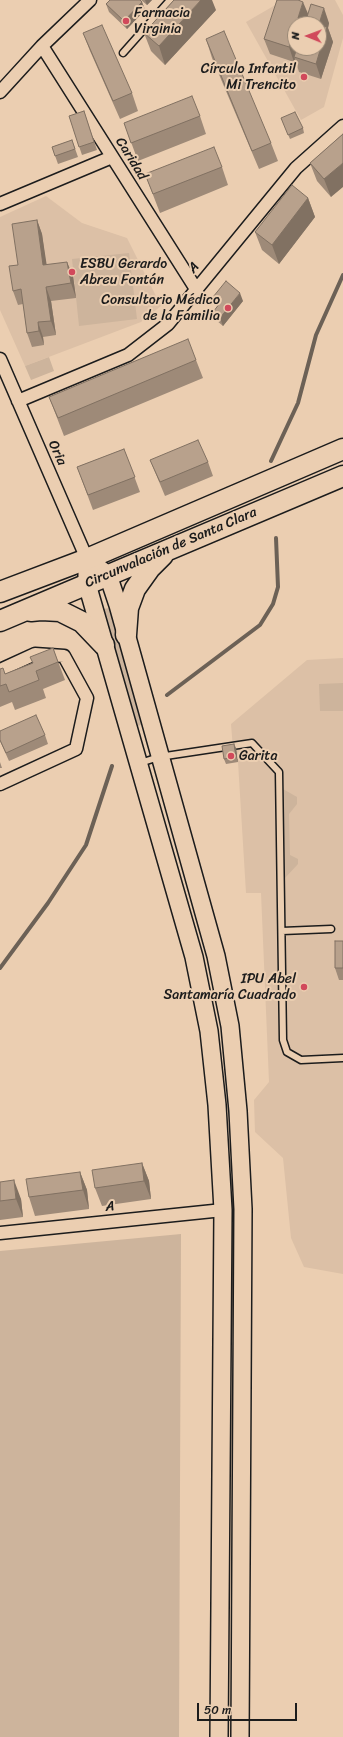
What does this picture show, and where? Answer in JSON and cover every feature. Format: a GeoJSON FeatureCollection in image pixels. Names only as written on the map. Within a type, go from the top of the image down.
{"type":"FeatureCollection","features":[{"type":"Feature","properties":{"kind":"highway","name":"Circunvalación de Santa Clara"},"geometry":{"type":"LineString","coordinates":[[2,589],[87,558],[343,449]]}},
{"type":"Feature","properties":{"kind":"highway","name":"Circunvalación de Santa Clara"},"geometry":{"type":"LineString","coordinates":[[9,618],[343,476]]}},
{"type":"Feature","properties":{"kind":"highway"},"geometry":{"type":"LineString","coordinates":[[126,636],[128,608],[135,589],[150,568],[172,548]]}},
{"type":"Feature","properties":{"kind":"highway"},"geometry":{"type":"LineString","coordinates":[[9,618],[40,610],[60,611],[82,622],[104,645]]}},
{"type":"Feature","properties":{"kind":"main road"},"geometry":{"type":"LineString","coordinates":[[87,558],[108,575],[216,956],[230,1026],[238,1111],[220,1564],[219,1737]]}},
{"type":"Feature","properties":{"kind":"main road"},"geometry":{"type":"LineString","coordinates":[[87,558],[88,584],[104,645],[194,957],[209,1031],[217,1105],[233,1209],[241,1564],[240,1737]]}},
{"type":"Feature","properties":{"kind":"main road"},"geometry":{"type":"LineString","coordinates":[[220,1564],[241,1564]]}},
{"type":"Feature","properties":{"kind":"street"},"geometry":{"type":"LineString","coordinates":[[0,92],[42,46],[90,0]]}},
{"type":"Feature","properties":{"kind":"street","name":"Caridad"},"geometry":{"type":"LineString","coordinates":[[42,46],[196,288]]}},
{"type":"Feature","properties":{"kind":"street","name":"A"},"geometry":{"type":"LineString","coordinates":[[18,401],[128,355],[168,324],[296,168],[343,126]]}},
{"type":"Feature","properties":{"kind":"street"},"geometry":{"type":"LineString","coordinates":[[0,204],[112,157]]}},
{"type":"Feature","properties":{"kind":"street","name":"Oria"},"geometry":{"type":"LineString","coordinates":[[0,359],[87,558]]}},
{"type":"Feature","properties":{"kind":"street"},"geometry":{"type":"LineString","coordinates":[[0,670],[35,654],[64,656],[87,698],[76,749],[0,784]]}},
{"type":"Feature","properties":{"kind":"street","name":"A"},"geometry":{"type":"LineString","coordinates":[[0,1233],[233,1209]]}},
{"type":"Feature","properties":{"kind":"lane"},"geometry":{"type":"LineString","coordinates":[[122,53],[170,0]]}},
{"type":"Feature","properties":{"kind":"lane"},"geometry":{"type":"LineString","coordinates":[[139,764],[159,757],[252,743],[279,772],[283,1040],[287,1052],[301,1060],[343,1058]]}},
{"type":"Feature","properties":{"kind":"lane"},"geometry":{"type":"LineString","coordinates":[[282,931],[331,929]]}},
{"type":"Feature","properties":{"kind":"shaded area","name":"Círculo Infantil Mi Trencito"},"geometry":{"type":"Polygon","coordinates":[[[284,0],[335,0],[343,15],[343,38],[324,107],[301,120],[246,22],[284,0]]]}},
{"type":"Feature","properties":{"kind":"shaded area","name":"ESBU Gerardo Abreu Fontán"},"geometry":{"type":"Polygon","coordinates":[[[46,196],[82,223],[127,238],[161,306],[141,322],[25,366],[0,310],[0,217],[46,196]]]}},
{"type":"Feature","properties":{"kind":"shaded area"},"geometry":{"type":"Polygon","coordinates":[[[129,253],[137,319],[79,326],[72,259],[129,253]]]}},
{"type":"Feature","properties":{"kind":"shaded area"},"geometry":{"type":"Polygon","coordinates":[[[49,357],[54,371],[31,380],[25,366],[49,357]]]}},
{"type":"Feature","properties":{"kind":"shaded area"},"geometry":{"type":"Polygon","coordinates":[[[110,608],[143,724],[138,726],[103,609],[110,608]]]}},
{"type":"Feature","properties":{"kind":"shaded area","name":"IPU Abel Santamaría Cuadrado"},"geometry":{"type":"Polygon","coordinates":[[[343,658],[343,1274],[304,1267],[291,1238],[283,1158],[255,1132],[254,1100],[269,1082],[261,893],[246,893],[238,762],[236,749],[233,749],[231,724],[307,660],[343,658]]]}},
{"type":"Feature","properties":{"kind":"shaded area"},"geometry":{"type":"Polygon","coordinates":[[[343,683],[343,711],[320,711],[319,684],[343,683]]]}},
{"type":"Feature","properties":{"kind":"shaded area"},"geometry":{"type":"Polygon","coordinates":[[[283,789],[297,797],[297,804],[289,814],[290,855],[298,859],[298,864],[284,879],[283,789]]]}},
{"type":"Feature","properties":{"kind":"shaded area"},"geometry":{"type":"Polygon","coordinates":[[[181,1234],[179,1737],[0,1737],[0,1251],[181,1234]]]}},
{"type":"Feature","properties":{"kind":"building"},"geometry":{"type":"Polygon","coordinates":[[[110,0],[140,0],[142,2],[124,21],[106,4],[110,0]]]}},
{"type":"Feature","properties":{"kind":"building"},"geometry":{"type":"Polygon","coordinates":[[[174,0],[201,0],[159,46],[144,33],[174,0]]]}},
{"type":"Feature","properties":{"kind":"building"},"geometry":{"type":"Polygon","coordinates":[[[277,0],[298,0],[303,2],[299,16],[287,16],[287,46],[264,39],[277,0]]]}},
{"type":"Feature","properties":{"kind":"building"},"geometry":{"type":"Polygon","coordinates":[[[311,4],[324,8],[322,16],[307,16],[311,4]]]}},
{"type":"Feature","properties":{"kind":"building"},"geometry":{"type":"Polygon","coordinates":[[[102,25],[132,93],[113,101],[83,33],[102,25]]]}},
{"type":"Feature","properties":{"kind":"building"},"geometry":{"type":"Polygon","coordinates":[[[224,31],[271,143],[252,151],[206,39],[224,31]]]}},
{"type":"Feature","properties":{"kind":"building"},"geometry":{"type":"Polygon","coordinates":[[[294,56],[318,56],[316,64],[294,56]]]}},
{"type":"Feature","properties":{"kind":"building"},"geometry":{"type":"Polygon","coordinates":[[[192,96],[200,116],[131,143],[124,123],[192,96]]]}},
{"type":"Feature","properties":{"kind":"building"},"geometry":{"type":"Polygon","coordinates":[[[84,111],[94,142],[79,147],[69,116],[84,111]]]}},
{"type":"Feature","properties":{"kind":"building"},"geometry":{"type":"Polygon","coordinates":[[[295,112],[303,128],[288,135],[281,118],[295,112]]]}},
{"type":"Feature","properties":{"kind":"building"},"geometry":{"type":"Polygon","coordinates":[[[343,134],[343,163],[324,179],[310,163],[343,134]]]}},
{"type":"Feature","properties":{"kind":"building"},"geometry":{"type":"Polygon","coordinates":[[[72,140],[75,149],[55,156],[52,147],[72,140]]]}},
{"type":"Feature","properties":{"kind":"building"},"geometry":{"type":"Polygon","coordinates":[[[214,147],[222,167],[153,194],[145,174],[214,147]]]}},
{"type":"Feature","properties":{"kind":"building"},"geometry":{"type":"Polygon","coordinates":[[[292,185],[308,198],[272,245],[255,232],[292,185]]]}},
{"type":"Feature","properties":{"kind":"building"},"geometry":{"type":"Polygon","coordinates":[[[37,220],[43,265],[67,262],[71,283],[46,287],[51,321],[38,322],[39,331],[27,333],[21,289],[13,291],[9,266],[18,265],[12,224],[37,220]]]}},
{"type":"Feature","properties":{"kind":"building"},"geometry":{"type":"Polygon","coordinates":[[[226,281],[240,293],[220,318],[213,312],[220,303],[213,297],[226,281]]]}},
{"type":"Feature","properties":{"kind":"building"},"geometry":{"type":"Polygon","coordinates":[[[188,339],[196,360],[58,418],[49,397],[188,339]]]}},
{"type":"Feature","properties":{"kind":"building"},"geometry":{"type":"Polygon","coordinates":[[[198,440],[208,462],[160,482],[150,460],[198,440]]]}},
{"type":"Feature","properties":{"kind":"building"},"geometry":{"type":"Polygon","coordinates":[[[124,449],[135,477],[88,495],[77,467],[124,449]]]}},
{"type":"Feature","properties":{"kind":"building"},"geometry":{"type":"Polygon","coordinates":[[[53,648],[58,662],[36,671],[39,680],[9,692],[6,684],[0,686],[0,669],[3,668],[5,674],[33,663],[30,657],[53,648]]]}},
{"type":"Feature","properties":{"kind":"building"},"geometry":{"type":"Polygon","coordinates":[[[36,715],[45,735],[6,753],[0,740],[0,731],[36,715]]]}},
{"type":"Feature","properties":{"kind":"building"},"geometry":{"type":"Polygon","coordinates":[[[234,744],[236,757],[224,759],[222,746],[234,744]]]}},
{"type":"Feature","properties":{"kind":"building"},"geometry":{"type":"Polygon","coordinates":[[[335,941],[343,941],[343,968],[335,968],[335,941]]]}},
{"type":"Feature","properties":{"kind":"building"},"geometry":{"type":"Polygon","coordinates":[[[142,1163],[144,1181],[95,1188],[92,1170],[142,1163]]]}},
{"type":"Feature","properties":{"kind":"building"},"geometry":{"type":"Polygon","coordinates":[[[80,1172],[83,1190],[29,1197],[26,1179],[80,1172]]]}},
{"type":"Feature","properties":{"kind":"building"},"geometry":{"type":"Polygon","coordinates":[[[14,1180],[16,1199],[0,1201],[0,1182],[14,1180]]]}},
{"type":"Feature","properties":{"kind":"waterway"},"geometry":{"type":"LineString","coordinates":[[271,461],[298,403],[316,335],[343,275]]}},
{"type":"Feature","properties":{"kind":"waterway"},"geometry":{"type":"LineString","coordinates":[[167,695],[260,625],[273,604],[278,587],[276,538]]}},
{"type":"Feature","properties":{"kind":"waterway"},"geometry":{"type":"LineString","coordinates":[[0,968],[48,903],[86,845],[112,766]]}},
{"type":"Feature","properties":{"kind":"place","name":"Farmacia Virginia"},"geometry":{"type":"Point","coordinates":[126,21]}},
{"type":"Feature","properties":{"kind":"place","name":"Círculo Infantil Mi Trencito"},"geometry":{"type":"Point","coordinates":[304,77]}},
{"type":"Feature","properties":{"kind":"place","name":"ESBU Gerardo Abreu Fontán"},"geometry":{"type":"Point","coordinates":[72,272]}},
{"type":"Feature","properties":{"kind":"place","name":"Consultorio Médico de la Familia"},"geometry":{"type":"Point","coordinates":[228,308]}},
{"type":"Feature","properties":{"kind":"place","name":"Garita"},"geometry":{"type":"Point","coordinates":[231,756]}},
{"type":"Feature","properties":{"kind":"place","name":"IPU Abel Santamaría Cuadrado"},"geometry":{"type":"Point","coordinates":[304,987]}}]}
